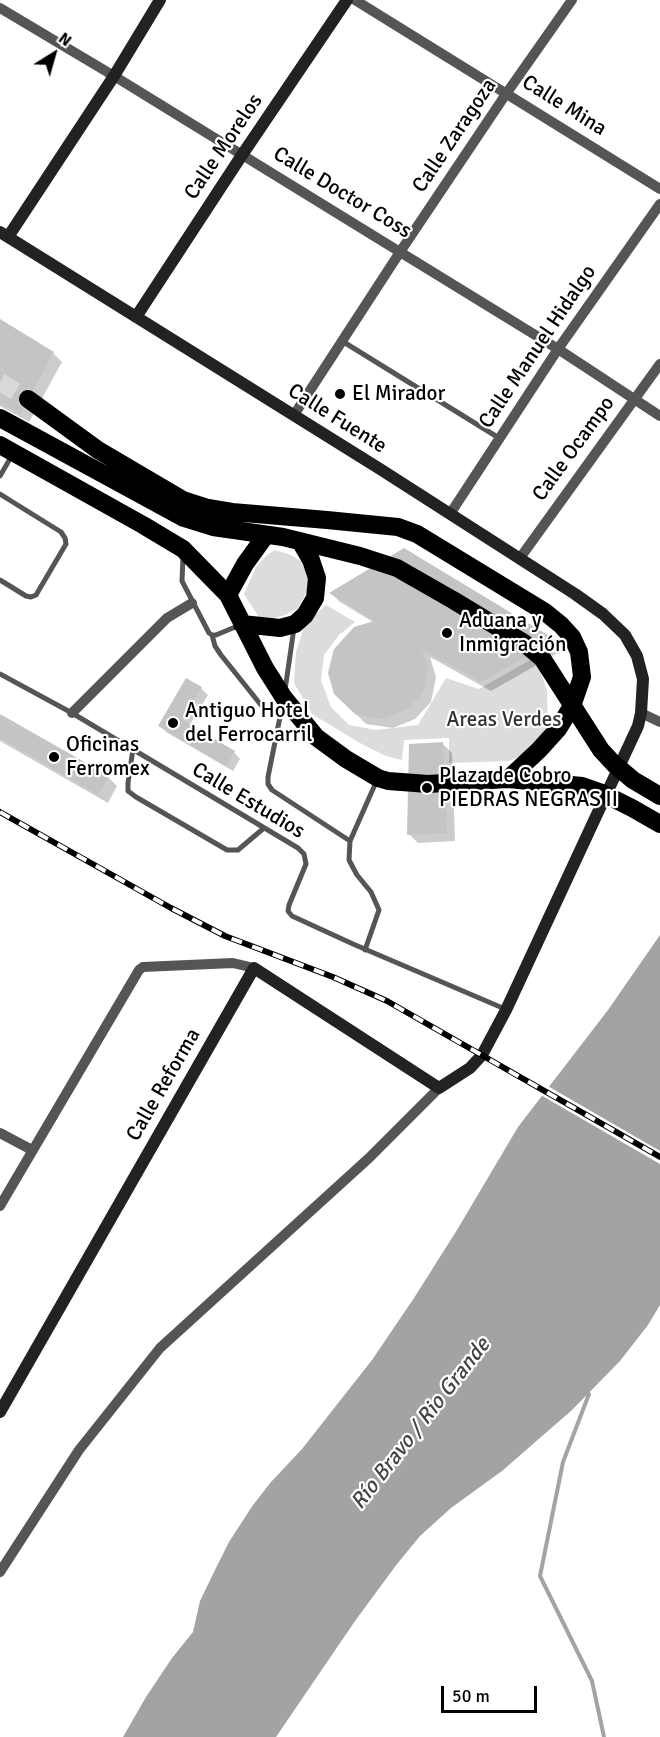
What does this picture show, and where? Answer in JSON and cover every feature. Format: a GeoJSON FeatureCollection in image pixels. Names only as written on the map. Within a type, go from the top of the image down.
{"type":"FeatureCollection","features":[{"type":"Feature","properties":{"kind":"highway"},"geometry":{"type":"LineString","coordinates":[[28,399],[98,450],[183,500],[232,512],[398,527],[417,534],[545,612],[572,638],[579,652],[582,677],[572,706],[558,729],[508,779]]}},
{"type":"Feature","properties":{"kind":"highway"},"geometry":{"type":"LineString","coordinates":[[0,418],[184,518],[213,527],[300,541],[397,568],[524,643],[542,658],[601,750],[633,780],[660,796]]}},
{"type":"Feature","properties":{"kind":"highway"},"geometry":{"type":"LineString","coordinates":[[7,449],[183,549],[228,594],[265,668],[284,698],[316,737],[346,759],[378,778],[428,784],[508,779],[582,786],[602,793],[660,824]]}},
{"type":"Feature","properties":{"kind":"highway"},"geometry":{"type":"LineString","coordinates":[[228,594],[245,564],[266,535]]}},
{"type":"Feature","properties":{"kind":"highway"},"geometry":{"type":"LineString","coordinates":[[242,624],[280,628],[295,624],[305,615],[315,598],[317,578],[311,560],[300,541]]}},
{"type":"Feature","properties":{"kind":"street"},"geometry":{"type":"LineString","coordinates":[[4,235],[114,76],[160,0]]}},
{"type":"Feature","properties":{"kind":"street","name":"Calle Morelos"},"geometry":{"type":"LineString","coordinates":[[135,317],[347,0]]}},
{"type":"Feature","properties":{"kind":"street","name":"Calle Mina"},"geometry":{"type":"LineString","coordinates":[[355,0],[660,189]]}},
{"type":"Feature","properties":{"kind":"street","name":"Calle Zaragoza"},"geometry":{"type":"LineString","coordinates":[[294,415],[400,252],[572,0]]}},
{"type":"Feature","properties":{"kind":"street","name":"Calle Doctor Coss"},"geometry":{"type":"LineString","coordinates":[[0,8],[558,349],[660,416]]}},
{"type":"Feature","properties":{"kind":"street","name":"Calle Manuel Hidalgo"},"geometry":{"type":"LineString","coordinates":[[450,513],[558,349],[660,204]]}},
{"type":"Feature","properties":{"kind":"street","name":"Calle Fuente"},"geometry":{"type":"LineString","coordinates":[[4,235],[450,513],[603,614],[625,635],[637,656],[643,679],[641,713]]}},
{"type":"Feature","properties":{"kind":"street","name":"Calle Ocampo"},"geometry":{"type":"LineString","coordinates":[[520,558],[660,364]]}},
{"type":"Feature","properties":{"kind":"street"},"geometry":{"type":"LineString","coordinates":[[72,713],[167,618],[192,603]]}},
{"type":"Feature","properties":{"kind":"street"},"geometry":{"type":"LineString","coordinates":[[0,1572],[79,1450],[160,1348],[369,1158],[439,1088],[470,1068],[482,1055],[506,1010],[638,726],[641,713],[660,722]]}},
{"type":"Feature","properties":{"kind":"street"},"geometry":{"type":"LineString","coordinates":[[0,1206],[135,975],[143,967],[233,963],[254,968],[439,1088]]}},
{"type":"Feature","properties":{"kind":"street","name":"Calle Reforma"},"geometry":{"type":"LineString","coordinates":[[0,1412],[254,968]]}},
{"type":"Feature","properties":{"kind":"street"},"geometry":{"type":"LineString","coordinates":[[0,1133],[32,1150]]}},
{"type":"Feature","properties":{"kind":"lane"},"geometry":{"type":"LineString","coordinates":[[342,341],[500,438]]}},
{"type":"Feature","properties":{"kind":"lane"},"geometry":{"type":"LineString","coordinates":[[0,476],[7,449]]}},
{"type":"Feature","properties":{"kind":"lane"},"geometry":{"type":"LineString","coordinates":[[0,494],[61,532],[66,544],[36,595],[26,596],[0,580]]}},
{"type":"Feature","properties":{"kind":"lane"},"geometry":{"type":"LineString","coordinates":[[183,549],[182,581],[192,603],[212,635],[221,656],[261,705]]}},
{"type":"Feature","properties":{"kind":"lane"},"geometry":{"type":"LineString","coordinates":[[212,635],[242,624]]}},
{"type":"Feature","properties":{"kind":"lane"},"geometry":{"type":"LineString","coordinates":[[295,624],[268,784],[272,790],[350,840]]}},
{"type":"Feature","properties":{"kind":"lane","name":"Calle Estudios"},"geometry":{"type":"LineString","coordinates":[[0,674],[72,713],[298,848],[304,854],[306,864],[289,905],[288,911],[292,916],[506,1010]]}},
{"type":"Feature","properties":{"kind":"lane"},"geometry":{"type":"LineString","coordinates":[[133,750],[128,791],[136,797],[227,850],[238,850],[264,828]]}},
{"type":"Feature","properties":{"kind":"lane"},"geometry":{"type":"LineString","coordinates":[[365,950],[379,910],[371,892],[357,875],[349,860],[350,840],[378,778]]}},
{"type":"Feature","properties":{"kind":"green space"},"geometry":{"type":"Polygon","coordinates":[[[275,550],[301,561],[308,575],[309,586],[297,609],[265,621],[258,616],[244,594],[256,567],[275,550]]]}},
{"type":"Feature","properties":{"kind":"green space","name":"Areas Verdes"},"geometry":{"type":"Polygon","coordinates":[[[326,605],[355,622],[339,635],[324,655],[321,680],[331,707],[349,725],[376,730],[418,725],[446,678],[479,689],[532,659],[537,663],[547,690],[548,724],[534,751],[509,761],[449,763],[449,738],[404,740],[402,760],[386,756],[358,742],[312,714],[294,683],[296,652],[305,624],[326,605]]]}},
{"type":"Feature","properties":{"kind":"water","name":"Río Bravo / Rio Grande"},"geometry":{"type":"Polygon","coordinates":[[[660,935],[660,1305],[648,1325],[620,1361],[572,1410],[502,1471],[451,1508],[420,1536],[355,1621],[276,1737],[123,1737],[172,1658],[193,1632],[200,1601],[229,1542],[253,1505],[302,1449],[372,1360],[457,1230],[518,1127],[608,1010],[660,935]]]}},
{"type":"Feature","properties":{"kind":"pier"},"geometry":{"type":"Polygon","coordinates":[[[546,1085],[660,1151],[660,1164],[539,1094],[546,1085]]]}},
{"type":"Feature","properties":{"kind":"building"},"geometry":{"type":"Polygon","coordinates":[[[0,319],[54,352],[20,414],[0,403],[0,319]]]}},
{"type":"Feature","properties":{"kind":"building","name":"Aduana y Inmigración"},"geometry":{"type":"Polygon","coordinates":[[[404,548],[556,640],[481,682],[422,650],[428,667],[423,692],[406,710],[383,719],[356,715],[334,694],[328,673],[334,649],[354,627],[374,621],[329,593],[404,548]]]}},
{"type":"Feature","properties":{"kind":"building","name":"Antiguo Hotel del Ferrocarril"},"geometry":{"type":"Polygon","coordinates":[[[186,678],[202,687],[182,720],[235,751],[226,766],[158,726],[186,678]]]}},
{"type":"Feature","properties":{"kind":"building","name":"Oficinas Ferromex"},"geometry":{"type":"Polygon","coordinates":[[[0,714],[109,776],[98,795],[0,738],[0,714]]]}},
{"type":"Feature","properties":{"kind":"building","name":"Plaza de Cobro PIEDRAS NEGRAS II"},"geometry":{"type":"Polygon","coordinates":[[[443,742],[447,833],[407,835],[409,744],[443,742]]]}},
{"type":"Feature","properties":{"kind":"waterway"},"geometry":{"type":"LineString","coordinates":[[589,1394],[563,1462],[540,1576],[592,1681],[604,1737]]}},
{"type":"Feature","properties":{"kind":"tunnel"},"geometry":{"type":"LineString","coordinates":[[0,382],[28,399]]}},
{"type":"Feature","properties":{"kind":"railway"},"geometry":{"type":"LineString","coordinates":[[0,812],[225,936],[333,977],[387,1001],[660,1157]]}},
{"type":"Feature","properties":{"kind":"place","name":"El Mirador"},"geometry":{"type":"Point","coordinates":[340,394]}},
{"type":"Feature","properties":{"kind":"place","name":"Aduana y Inmigración"},"geometry":{"type":"Point","coordinates":[447,633]}},
{"type":"Feature","properties":{"kind":"place","name":"Antiguo Hotel del Ferrocarril"},"geometry":{"type":"Point","coordinates":[173,723]}},
{"type":"Feature","properties":{"kind":"place","name":"Oficinas Ferromex"},"geometry":{"type":"Point","coordinates":[54,757]}},
{"type":"Feature","properties":{"kind":"place","name":"Plaza de Cobro PIEDRAS NEGRAS II"},"geometry":{"type":"Point","coordinates":[427,788]}}]}
